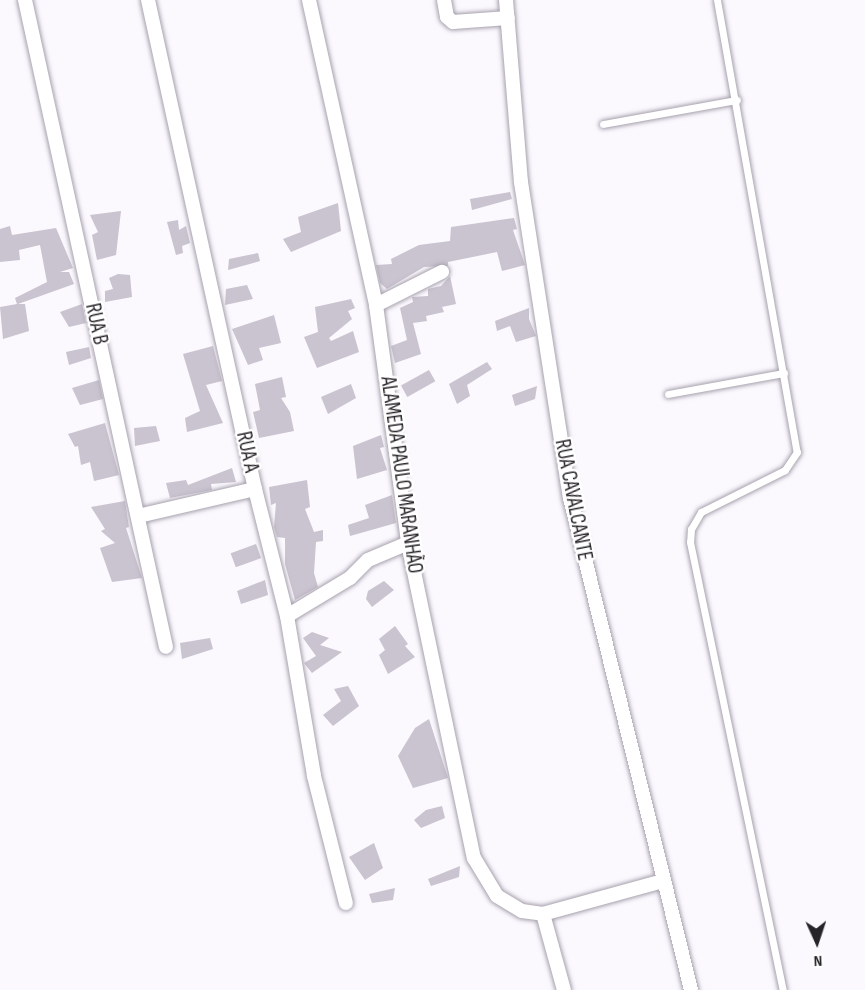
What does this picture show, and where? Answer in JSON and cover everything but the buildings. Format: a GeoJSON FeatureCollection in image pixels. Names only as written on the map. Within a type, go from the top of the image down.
{"type":"FeatureCollection","features":[{"type":"Feature","properties":{"kind":"street","name":"RUA B"},"geometry":{"type":"LineString","coordinates":[[25,0],[166,647]]}},
{"type":"Feature","properties":{"kind":"street","name":"RUA A"},"geometry":{"type":"LineString","coordinates":[[148,0],[255,489],[287,616],[314,776],[346,903]]}},
{"type":"Feature","properties":{"kind":"street","name":"ALAMEDA PAULO MARANHÃO"},"geometry":{"type":"LineString","coordinates":[[309,0],[376,305],[408,543],[474,858],[497,896],[522,911],[543,914]]}},
{"type":"Feature","properties":{"kind":"street"},"geometry":{"type":"LineString","coordinates":[[444,0],[447,17],[453,22],[508,18]]}},
{"type":"Feature","properties":{"kind":"street","name":"RUA CAVALCANTE"},"geometry":{"type":"LineString","coordinates":[[506,0],[521,182],[570,498],[691,990]]}},
{"type":"Feature","properties":{"kind":"street"},"geometry":{"type":"LineString","coordinates":[[376,305],[442,272]]}},
{"type":"Feature","properties":{"kind":"street"},"geometry":{"type":"LineString","coordinates":[[138,516],[255,489]]}},
{"type":"Feature","properties":{"kind":"street"},"geometry":{"type":"LineString","coordinates":[[287,616],[350,578],[368,560],[408,543]]}},
{"type":"Feature","properties":{"kind":"street"},"geometry":{"type":"LineString","coordinates":[[564,990],[543,914],[663,881]]}},
{"type":"Feature","properties":{"kind":"lane"},"geometry":{"type":"LineString","coordinates":[[717,0],[737,100],[797,452],[793,462],[785,470],[701,512],[691,529],[690,542],[783,990]]}},
{"type":"Feature","properties":{"kind":"lane"},"geometry":{"type":"LineString","coordinates":[[603,123],[737,100]]}},
{"type":"Feature","properties":{"kind":"lane"},"geometry":{"type":"LineString","coordinates":[[668,394],[783,373]]}}]}
